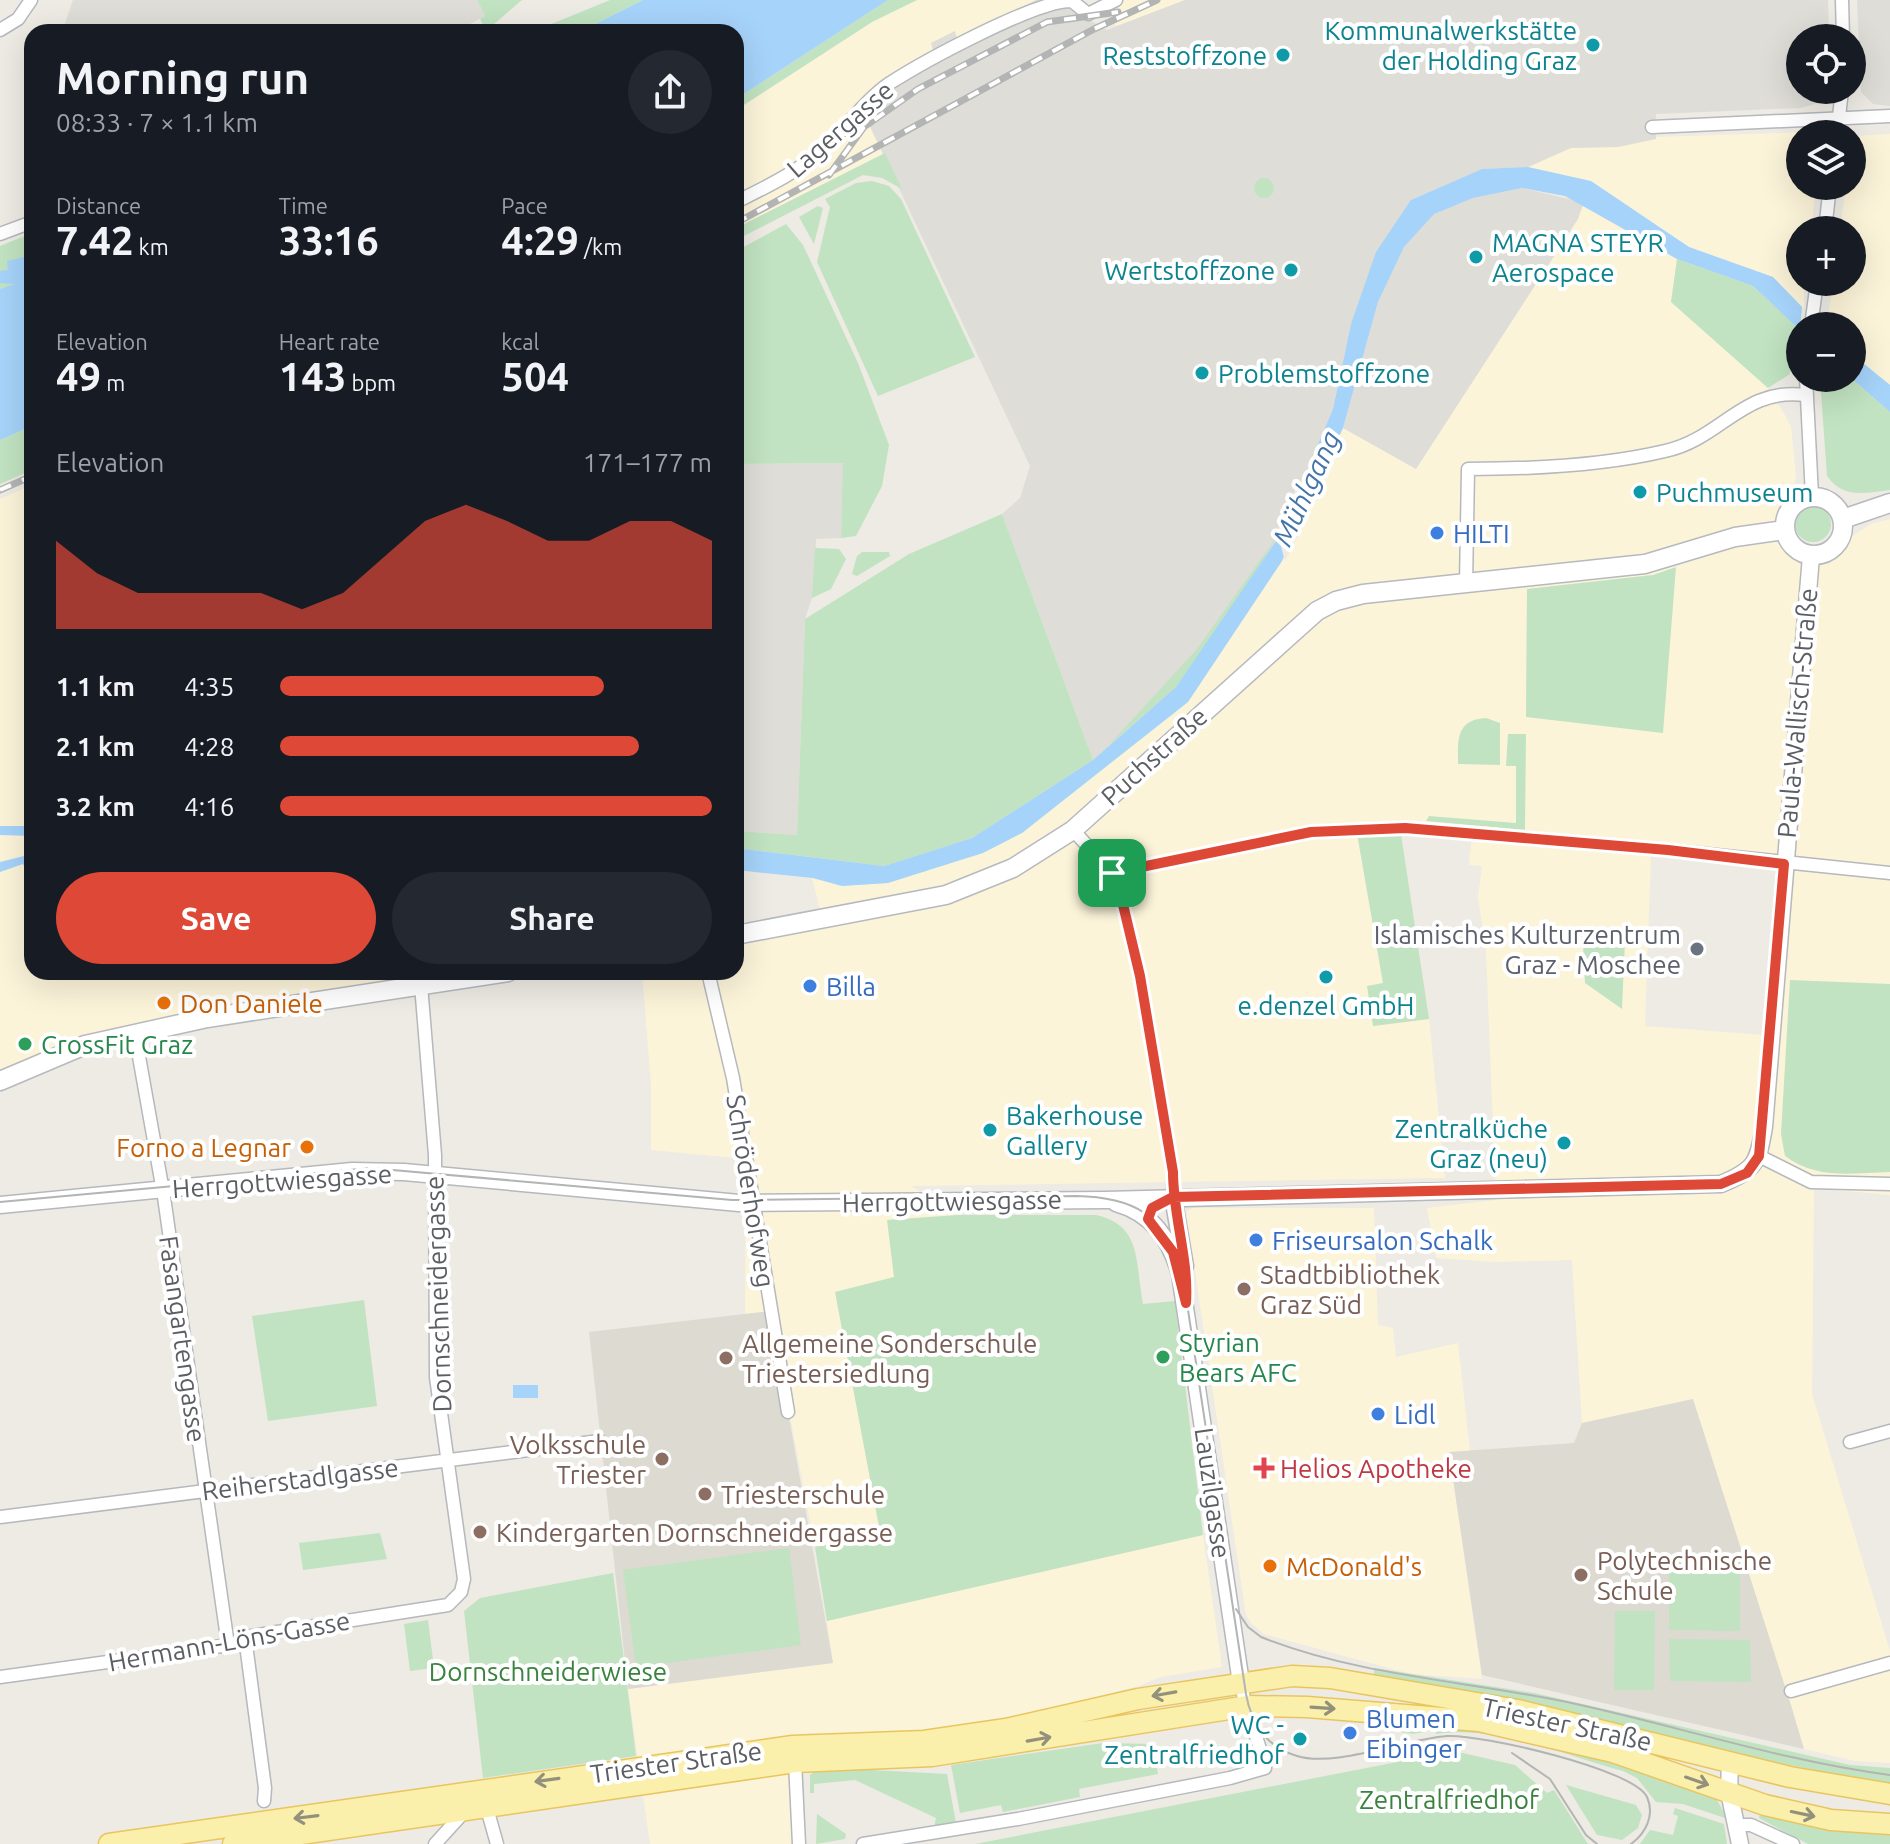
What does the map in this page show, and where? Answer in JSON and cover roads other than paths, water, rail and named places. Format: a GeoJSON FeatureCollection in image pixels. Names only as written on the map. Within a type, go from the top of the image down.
{"type":"FeatureCollection","features":[{"type":"Feature","properties":{"kind":"main road"},"geometry":{"type":"LineString","coordinates":[[1812,496],[1833,503],[1843,519],[1839,542],[1828,552],[1811,556],[1791,545],[1784,530],[1788,511],[1800,500],[1812,496]]}},
{"type":"Feature","properties":{"kind":"main road"},"geometry":{"type":"LineString","coordinates":[[1843,519],[1890,503]]}},
{"type":"Feature","properties":{"kind":"main road","name":"Puchstraße"},"geometry":{"type":"LineString","coordinates":[[744,933],[946,895],[1013,868],[1073,830],[1317,611],[1363,594],[1645,564],[1735,537],[1784,530]]}},
{"type":"Feature","properties":{"kind":"main road"},"geometry":{"type":"LineString","coordinates":[[0,1081],[85,1045],[207,1018],[454,980]]}},
{"type":"Feature","properties":{"kind":"main road","name":"Triester Straße"},"geometry":{"type":"LineString","coordinates":[[109,1844],[793,1746],[924,1741],[1292,1676],[1330,1678],[1518,1710],[1730,1763],[1870,1793],[1890,1794]]}},
{"type":"Feature","properties":{"kind":"main road","name":"Triester Straße"},"geometry":{"type":"LineString","coordinates":[[233,1844],[795,1762],[928,1756],[1245,1706],[1307,1707],[1479,1721],[1613,1752],[1765,1805],[1831,1820],[1890,1824]]}},
{"type":"Feature","properties":{"kind":"street"},"geometry":{"type":"LineString","coordinates":[[0,30],[18,19],[31,0]]}},
{"type":"Feature","properties":{"kind":"street","name":"Lagergasse"},"geometry":{"type":"LineString","coordinates":[[744,198],[788,176],[822,150],[888,85],[957,47],[1029,10],[1072,1],[1088,14],[1116,0]]}},
{"type":"Feature","properties":{"kind":"street"},"geometry":{"type":"LineString","coordinates":[[1842,0],[1843,24]]}},
{"type":"Feature","properties":{"kind":"street"},"geometry":{"type":"LineString","coordinates":[[1839,119],[1841,104]]}},
{"type":"Feature","properties":{"kind":"street"},"geometry":{"type":"LineString","coordinates":[[1652,127],[1890,116]]}},
{"type":"Feature","properties":{"kind":"street"},"geometry":{"type":"LineString","coordinates":[[0,234],[24,225]]}},
{"type":"Feature","properties":{"kind":"street"},"geometry":{"type":"LineString","coordinates":[[1805,392],[1812,496]]}},
{"type":"Feature","properties":{"kind":"street"},"geometry":{"type":"LineString","coordinates":[[1466,585],[1468,469],[1522,469],[1666,451],[1697,440],[1755,401],[1775,394],[1805,395]]}},
{"type":"Feature","properties":{"kind":"street","name":"Paula-Wallisch-Straße"},"geometry":{"type":"LineString","coordinates":[[1759,1156],[1811,556]]}},
{"type":"Feature","properties":{"kind":"street"},"geometry":{"type":"LineString","coordinates":[[1112,873],[1311,832],[1405,828],[1890,873]]}},
{"type":"Feature","properties":{"kind":"street","name":"Lauzilgasse"},"geometry":{"type":"LineString","coordinates":[[1073,830],[1112,873],[1120,892],[1140,976],[1173,1172],[1173,1197],[1187,1277],[1186,1303]]}},
{"type":"Feature","properties":{"kind":"street","name":"Schröderhofweg"},"geometry":{"type":"LineString","coordinates":[[710,980],[733,1078],[788,1412]]}},
{"type":"Feature","properties":{"kind":"street","name":"Dornschneidergasse"},"geometry":{"type":"LineString","coordinates":[[421,985],[434,1175],[436,1377],[464,1579],[456,1600]]}},
{"type":"Feature","properties":{"kind":"street","name":"Fasangartengasse"},"geometry":{"type":"LineString","coordinates":[[135,1034],[162,1189],[228,1645]]}},
{"type":"Feature","properties":{"kind":"street"},"geometry":{"type":"LineString","coordinates":[[1759,1156],[1811,1182],[1890,1184]]}},
{"type":"Feature","properties":{"kind":"street","name":"Herrgottwiesgasse"},"geometry":{"type":"LineString","coordinates":[[0,1205],[352,1171],[434,1175],[752,1203],[1105,1200],[1721,1184],[1747,1173],[1759,1156]]}},
{"type":"Feature","properties":{"kind":"street"},"geometry":{"type":"LineString","coordinates":[[1148,1219],[1152,1208],[1173,1197]]}},
{"type":"Feature","properties":{"kind":"street","name":"Lauzilgasse"},"geometry":{"type":"LineString","coordinates":[[1105,1200],[1127,1206],[1148,1219],[1173,1252],[1186,1303],[1241,1683]]}},
{"type":"Feature","properties":{"kind":"street"},"geometry":{"type":"LineString","coordinates":[[1850,1442],[1890,1431]]}},
{"type":"Feature","properties":{"kind":"street","name":"Reiherstadlgasse"},"geometry":{"type":"LineString","coordinates":[[0,1517],[600,1441]]}},
{"type":"Feature","properties":{"kind":"street","name":"Hermann-Löns-Gasse"},"geometry":{"type":"LineString","coordinates":[[0,1677],[236,1644],[245,1637],[448,1605],[456,1600]]}},
{"type":"Feature","properties":{"kind":"street"},"geometry":{"type":"LineString","coordinates":[[245,1637],[265,1788],[264,1801]]}},
{"type":"Feature","properties":{"kind":"street"},"geometry":{"type":"LineString","coordinates":[[1791,1691],[1890,1663]]}},
{"type":"Feature","properties":{"kind":"street"},"geometry":{"type":"LineString","coordinates":[[863,1844],[1018,1819],[1230,1778],[1265,1768],[1258,1737],[1245,1706],[1241,1683]]}},
{"type":"Feature","properties":{"kind":"street"},"geometry":{"type":"LineString","coordinates":[[795,1762],[799,1844]]}},
{"type":"Feature","properties":{"kind":"street"},"geometry":{"type":"LineString","coordinates":[[1730,1763],[1729,1792],[1740,1844]]}},
{"type":"Feature","properties":{"kind":"street"},"geometry":{"type":"LineString","coordinates":[[435,1844],[477,1807],[497,1844]]}},
{"type":"Feature","properties":{"kind":"street"},"geometry":{"type":"LineString","coordinates":[[1738,1825],[1751,1825],[1793,1844]]}},
{"type":"Feature","properties":{"kind":"water"},"geometry":{"type":"Polygon","coordinates":[[[643,0],[888,0],[744,94],[744,24],[595,24],[643,0]]]}},
{"type":"Feature","properties":{"kind":"water","name":"Mühlgang"},"geometry":{"type":"Polygon","coordinates":[[[1528,167],[1591,181],[1689,247],[1773,277],[1786,290],[1786,296],[1791,296],[1802,307],[1802,312],[1786,312],[1786,317],[1753,286],[1677,259],[1565,196],[1522,188],[1473,198],[1434,214],[1404,247],[1378,302],[1343,428],[1282,561],[1188,702],[1022,833],[983,853],[888,883],[842,886],[813,878],[744,871],[744,849],[884,866],[972,838],[1093,760],[1176,687],[1278,538],[1333,409],[1351,324],[1376,252],[1411,200],[1482,169],[1528,167]]]}},
{"type":"Feature","properties":{"kind":"water"},"geometry":{"type":"Polygon","coordinates":[[[24,257],[24,430],[0,440],[0,289],[15,284],[0,283],[0,271],[8,270],[7,261],[24,257]]]}},
{"type":"Feature","properties":{"kind":"water"},"geometry":{"type":"Polygon","coordinates":[[[1866,365],[1890,385],[1890,412],[1866,391],[1866,365]]]}},
{"type":"Feature","properties":{"kind":"water"},"geometry":{"type":"Polygon","coordinates":[[[0,826],[24,826],[24,836],[0,835],[0,826]]]}},
{"type":"Feature","properties":{"kind":"water"},"geometry":{"type":"Polygon","coordinates":[[[24,856],[24,866],[0,872],[0,862],[24,856]]]}},
{"type":"Feature","properties":{"kind":"water"},"geometry":{"type":"Polygon","coordinates":[[[513,1385],[538,1385],[538,1398],[513,1398],[513,1385]]]}},
{"type":"Feature","properties":{"kind":"tram line"},"geometry":{"type":"LineString","coordinates":[[0,1202],[370,1168],[732,1200],[1076,1196],[1130,1205],[1156,1222],[1175,1251],[1182,1270],[1246,1694],[1252,1715],[1262,1733],[1286,1752],[1313,1759],[1350,1756],[1447,1736],[1490,1741],[1554,1755],[1615,1775],[1636,1786],[1647,1797],[1650,1810],[1648,1823],[1631,1844]]}},
{"type":"Feature","properties":{"kind":"tram line"},"geometry":{"type":"LineString","coordinates":[[1236,1609],[1248,1627],[1261,1637],[1338,1661],[1576,1704],[1771,1752],[1890,1775]]}},
{"type":"Feature","properties":{"kind":"tram line"},"geometry":{"type":"LineString","coordinates":[[1512,1753],[1550,1779],[1586,1835],[1597,1844]]}},
{"type":"Feature","properties":{"kind":"railway"},"geometry":{"type":"LineString","coordinates":[[744,219],[1094,29],[1157,0]]}},
{"type":"Feature","properties":{"kind":"railway"},"geometry":{"type":"LineString","coordinates":[[829,175],[864,127],[918,89],[1047,22],[1118,12]]}},
{"type":"Feature","properties":{"kind":"railway"},"geometry":{"type":"LineString","coordinates":[[0,490],[24,480]]}},
{"type":"Feature","properties":{"kind":"place","name":"Kommunalwerkstätte der Holding Graz"},"geometry":{"type":"Point","coordinates":[1593,45]}},
{"type":"Feature","properties":{"kind":"place","name":"Reststoffzone"},"geometry":{"type":"Point","coordinates":[1283,55]}},
{"type":"Feature","properties":{"kind":"place","name":"MAGNA STEYR Aerospace"},"geometry":{"type":"Point","coordinates":[1476,257]}},
{"type":"Feature","properties":{"kind":"place","name":"Wertstoffzone"},"geometry":{"type":"Point","coordinates":[1291,270]}},
{"type":"Feature","properties":{"kind":"place","name":"Problemstoffzone"},"geometry":{"type":"Point","coordinates":[1202,373]}},
{"type":"Feature","properties":{"kind":"place","name":"Puchmuseum"},"geometry":{"type":"Point","coordinates":[1640,492]}},
{"type":"Feature","properties":{"kind":"place","name":"HILTI"},"geometry":{"type":"Point","coordinates":[1437,533]}},
{"type":"Feature","properties":{"kind":"place","name":"Islamisches Kulturzentrum Graz - Moschee"},"geometry":{"type":"Point","coordinates":[1697,949]}},
{"type":"Feature","properties":{"kind":"place","name":"e.denzel GmbH"},"geometry":{"type":"Point","coordinates":[1326,977]}},
{"type":"Feature","properties":{"kind":"place","name":"Billa"},"geometry":{"type":"Point","coordinates":[810,986]}},
{"type":"Feature","properties":{"kind":"place","name":"Don Daniele"},"geometry":{"type":"Point","coordinates":[164,1003]}},
{"type":"Feature","properties":{"kind":"place","name":"CrossFit Graz"},"geometry":{"type":"Point","coordinates":[25,1044]}},
{"type":"Feature","properties":{"kind":"place","name":"Bakerhouse Gallery"},"geometry":{"type":"Point","coordinates":[990,1130]}},
{"type":"Feature","properties":{"kind":"place","name":"Zentralküche Graz (neu)"},"geometry":{"type":"Point","coordinates":[1564,1143]}},
{"type":"Feature","properties":{"kind":"place","name":"Forno a Legnar"},"geometry":{"type":"Point","coordinates":[307,1147]}},
{"type":"Feature","properties":{"kind":"place","name":"Friseursalon Schalk"},"geometry":{"type":"Point","coordinates":[1256,1240]}},
{"type":"Feature","properties":{"kind":"place","name":"Stadtbibliothek Graz Süd"},"geometry":{"type":"Point","coordinates":[1244,1289]}},
{"type":"Feature","properties":{"kind":"place","name":"Styrian Bears AFC"},"geometry":{"type":"Point","coordinates":[1163,1357]}},
{"type":"Feature","properties":{"kind":"place","name":"Allgemeine Sonderschule Triestersiedlung"},"geometry":{"type":"Point","coordinates":[726,1358]}},
{"type":"Feature","properties":{"kind":"place","name":"Lidl"},"geometry":{"type":"Point","coordinates":[1378,1414]}},
{"type":"Feature","properties":{"kind":"place","name":"Volksschule Triester"},"geometry":{"type":"Point","coordinates":[662,1459]}},
{"type":"Feature","properties":{"kind":"place","name":"Helios Apotheke"},"geometry":{"type":"Point","coordinates":[1264,1468]}},
{"type":"Feature","properties":{"kind":"place","name":"Triesterschule"},"geometry":{"type":"Point","coordinates":[705,1494]}},
{"type":"Feature","properties":{"kind":"place","name":"Kindergarten Dornschneidergasse"},"geometry":{"type":"Point","coordinates":[480,1532]}},
{"type":"Feature","properties":{"kind":"place","name":"McDonald's"},"geometry":{"type":"Point","coordinates":[1270,1566]}},
{"type":"Feature","properties":{"kind":"place","name":"Polytechnische Schule"},"geometry":{"type":"Point","coordinates":[1581,1575]}},
{"type":"Feature","properties":{"kind":"place","name":"Blumen Eibinger"},"geometry":{"type":"Point","coordinates":[1350,1733]}},
{"type":"Feature","properties":{"kind":"place","name":"WC - Zentralfriedhof"},"geometry":{"type":"Point","coordinates":[1300,1739]}},
{"type":"Feature","properties":{"kind":"park label","name":"Dornschneiderwiese"},"geometry":{"type":"Point","coordinates":[548,1671]}},
{"type":"Feature","properties":{"kind":"park label","name":"Zentralfriedhof"},"geometry":{"type":"Point","coordinates":[1449,1799]}}]}
